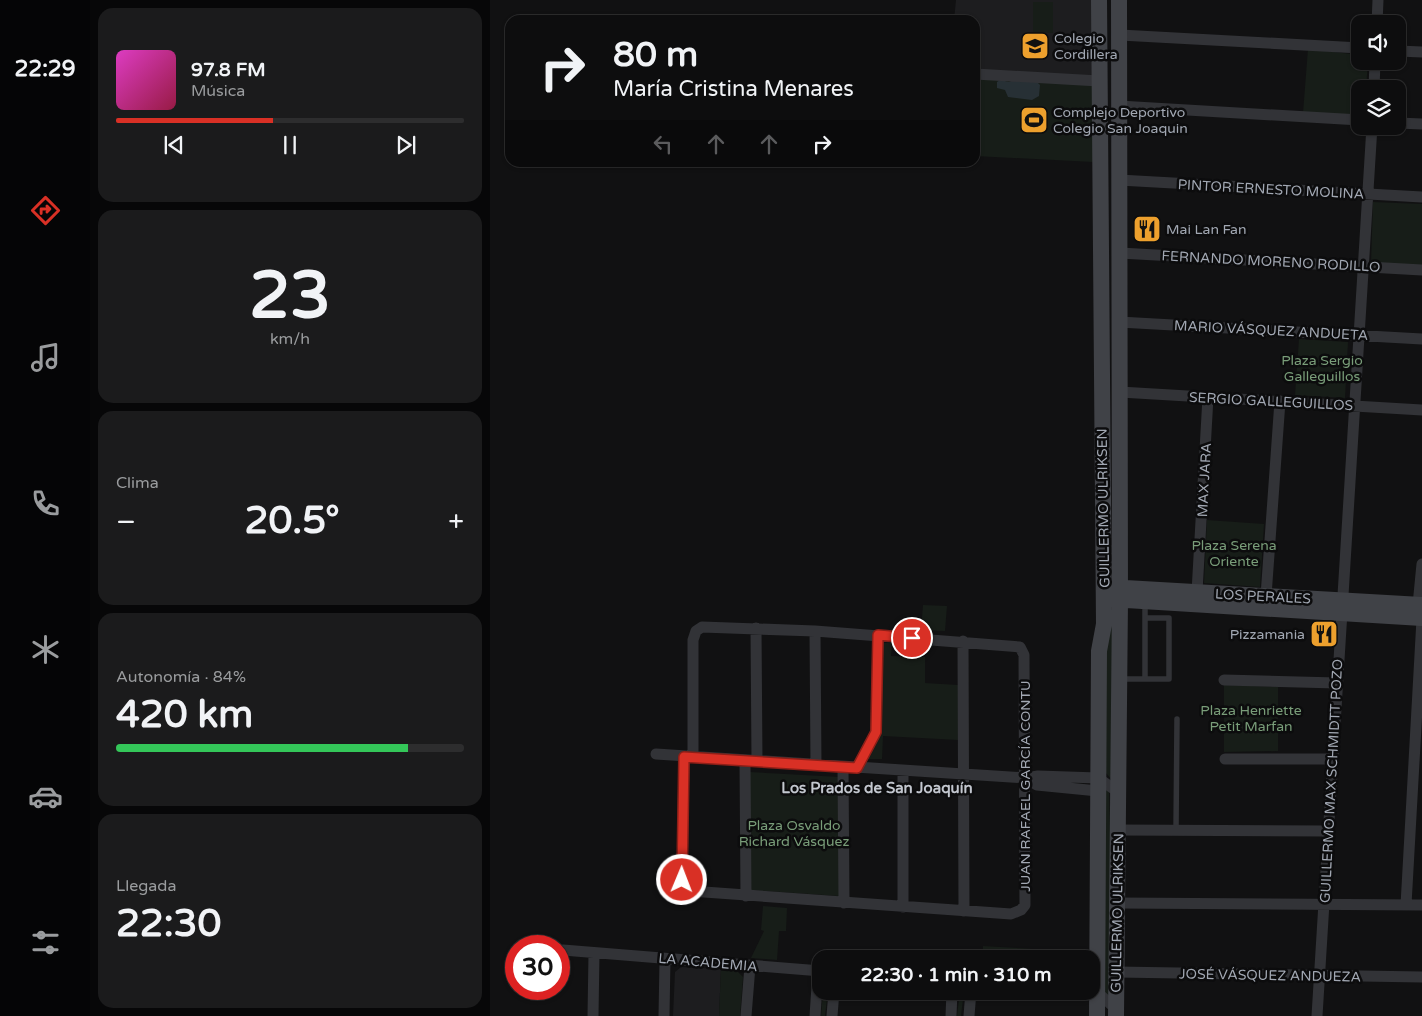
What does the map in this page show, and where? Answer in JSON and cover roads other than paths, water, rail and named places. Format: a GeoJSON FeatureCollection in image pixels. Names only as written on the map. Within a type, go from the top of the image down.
{"type":"FeatureCollection","features":[{"type":"Feature","properties":{"kind":"main road","name":"GUILLERMO ULRIKSEN"},"geometry":{"type":"LineString","coordinates":[[1099,0],[1099,81],[1111,593],[1119,678],[1116,1012]]}},
{"type":"Feature","properties":{"kind":"main road","name":"GUILLERMO ULRIKSEN"},"geometry":{"type":"LineString","coordinates":[[1092,950],[1098,784],[1099,651],[1111,593],[1120,392],[1119,0]]}},
{"type":"Feature","properties":{"kind":"main road","name":"LOS PERALES"},"geometry":{"type":"LineString","coordinates":[[1111,593],[1197,592],[1266,596],[1342,607]]}},
{"type":"Feature","properties":{"kind":"main road","name":"LOS PERALES"},"geometry":{"type":"LineString","coordinates":[[1111,593],[1145,601],[1342,607],[1421,612]]}},
{"type":"Feature","properties":{"kind":"main road","name":"GUILLERMO ULRIKSEN"},"geometry":{"type":"LineString","coordinates":[[1092,1000],[1097,1016]]}},
{"type":"Feature","properties":{"kind":"street"},"geometry":{"type":"LineString","coordinates":[[1377,15],[1378,0]]}},
{"type":"Feature","properties":{"kind":"street"},"geometry":{"type":"LineString","coordinates":[[1120,35],[1351,48]]}},
{"type":"Feature","properties":{"kind":"street"},"geometry":{"type":"LineString","coordinates":[[1406,51],[1422,52]]}},
{"type":"Feature","properties":{"kind":"street"},"geometry":{"type":"LineString","coordinates":[[980,74],[1099,81]]}},
{"type":"Feature","properties":{"kind":"street"},"geometry":{"type":"LineString","coordinates":[[1119,106],[1351,119]]}},
{"type":"Feature","properties":{"kind":"street"},"geometry":{"type":"LineString","coordinates":[[1406,123],[1422,124]]}},
{"type":"Feature","properties":{"kind":"street","name":"GUILLERMO MAX SCHMIDTT POZO"},"geometry":{"type":"LineString","coordinates":[[1317,1016],[1371,135]]}},
{"type":"Feature","properties":{"kind":"street","name":"PINTOR ERNESTO MOLINA"},"geometry":{"type":"LineString","coordinates":[[1119,180],[1422,197]]}},
{"type":"Feature","properties":{"kind":"street","name":"FERNANDO MORENO RODILLO"},"geometry":{"type":"LineString","coordinates":[[1120,252],[1422,270]]}},
{"type":"Feature","properties":{"kind":"street","name":"MARIO VÁSQUEZ ANDUETA"},"geometry":{"type":"LineString","coordinates":[[1120,322],[1422,340]]}},
{"type":"Feature","properties":{"kind":"street","name":"SERGIO GALLEGUILLOS"},"geometry":{"type":"LineString","coordinates":[[1120,392],[1422,410]]}},
{"type":"Feature","properties":{"kind":"street","name":"MAX JARA"},"geometry":{"type":"LineString","coordinates":[[1197,592],[1208,397]]}},
{"type":"Feature","properties":{"kind":"street"},"geometry":{"type":"LineString","coordinates":[[1266,596],[1280,401]]}},
{"type":"Feature","properties":{"kind":"street"},"geometry":{"type":"LineString","coordinates":[[1406,905],[1422,564]]}},
{"type":"Feature","properties":{"kind":"street","name":"JUAN RAFAEL GARCÍA CONTU"},"geometry":{"type":"LineString","coordinates":[[705,626],[756,628],[964,641],[1017,646],[1024,652],[1026,778],[1025,905],[1021,910],[1011,914],[746,896],[694,892],[683,884],[694,634],[705,626]]}},
{"type":"Feature","properties":{"kind":"street"},"geometry":{"type":"LineString","coordinates":[[746,896],[756,628]]}},
{"type":"Feature","properties":{"kind":"street"},"geometry":{"type":"LineString","coordinates":[[815,631],[816,765]]}},
{"type":"Feature","properties":{"kind":"street"},"geometry":{"type":"LineString","coordinates":[[857,768],[876,732],[878,635]]}},
{"type":"Feature","properties":{"kind":"street"},"geometry":{"type":"LineString","coordinates":[[964,641],[964,911]]}},
{"type":"Feature","properties":{"kind":"street"},"geometry":{"type":"LineString","coordinates":[[1224,680],[1337,683]]}},
{"type":"Feature","properties":{"kind":"street"},"geometry":{"type":"LineString","coordinates":[[656,754],[903,771],[1026,778],[1038,776],[1098,784],[1118,792]]}},
{"type":"Feature","properties":{"kind":"street"},"geometry":{"type":"LineString","coordinates":[[1226,760],[1332,759]]}},
{"type":"Feature","properties":{"kind":"street"},"geometry":{"type":"LineString","coordinates":[[843,767],[844,903]]}},
{"type":"Feature","properties":{"kind":"street"},"geometry":{"type":"LineString","coordinates":[[903,771],[903,907]]}},
{"type":"Feature","properties":{"kind":"street"},"geometry":{"type":"LineString","coordinates":[[1118,830],[1328,831]]}},
{"type":"Feature","properties":{"kind":"street"},"geometry":{"type":"LineString","coordinates":[[1118,903],[1422,905]]}},
{"type":"Feature","properties":{"kind":"street","name":"LA ACADEMIA"},"geometry":{"type":"LineString","coordinates":[[570,951],[812,970]]}},
{"type":"Feature","properties":{"kind":"street"},"geometry":{"type":"LineString","coordinates":[[593,1016],[594,953]]}},
{"type":"Feature","properties":{"kind":"street"},"geometry":{"type":"LineString","coordinates":[[664,1016],[665,959]]}},
{"type":"Feature","properties":{"kind":"street"},"geometry":{"type":"LineString","coordinates":[[746,1016],[750,966]]}},
{"type":"Feature","properties":{"kind":"street","name":"JOSÉ VÁSQUEZ ANDUEZA"},"geometry":{"type":"LineString","coordinates":[[1117,972],[1422,977]]}},
{"type":"Feature","properties":{"kind":"street"},"geometry":{"type":"LineString","coordinates":[[815,1016],[817,1000]]}},
{"type":"Feature","properties":{"kind":"street"},"geometry":{"type":"LineString","coordinates":[[832,1016],[833,1000]]}},
{"type":"Feature","properties":{"kind":"street"},"geometry":{"type":"LineString","coordinates":[[951,1016],[952,1000]]}},
{"type":"Feature","properties":{"kind":"street"},"geometry":{"type":"LineString","coordinates":[[969,1016],[970,1000]]}},
{"type":"Feature","properties":{"kind":"street"},"geometry":{"type":"LineString","coordinates":[[1100,1000],[1116,1012]]}},
{"type":"Feature","properties":{"kind":"lane"},"geometry":{"type":"LineString","coordinates":[[1145,601],[1145,678]]}},
{"type":"Feature","properties":{"kind":"lane"},"geometry":{"type":"LineString","coordinates":[[1119,678],[1169,679],[1169,618],[1145,618]]}},
{"type":"Feature","properties":{"kind":"lane"},"geometry":{"type":"LineString","coordinates":[[1176,830],[1177,718]]}},
{"type":"Feature","properties":{"kind":"place","name":"Colegio Cordillera"},"geometry":{"type":"Point","coordinates":[1035,46]}},
{"type":"Feature","properties":{"kind":"place","name":"Complejo Deportivo Colegio San Joaquin"},"geometry":{"type":"Point","coordinates":[1034,120]}},
{"type":"Feature","properties":{"kind":"place","name":"Mai Lan Fan"},"geometry":{"type":"Point","coordinates":[1147,229]}},
{"type":"Feature","properties":{"kind":"place","name":"Pizzamania"},"geometry":{"type":"Point","coordinates":[1324,634]}},
{"type":"Feature","properties":{"kind":"district","name":"Los Prados de San Joaquín"},"geometry":{"type":"Point","coordinates":[877,788]}},
{"type":"Feature","properties":{"kind":"park label","name":"Plaza Sergio Galleguillos"},"geometry":{"type":"Point","coordinates":[1322,368]}},
{"type":"Feature","properties":{"kind":"park label","name":"Plaza Serena Oriente"},"geometry":{"type":"Point","coordinates":[1234,554]}},
{"type":"Feature","properties":{"kind":"park label","name":"Plaza Henriette Petit Marfan"},"geometry":{"type":"Point","coordinates":[1251,718]}},
{"type":"Feature","properties":{"kind":"park label","name":"Plaza Osvaldo Richard Vásquez"},"geometry":{"type":"Point","coordinates":[794,834]}}]}
